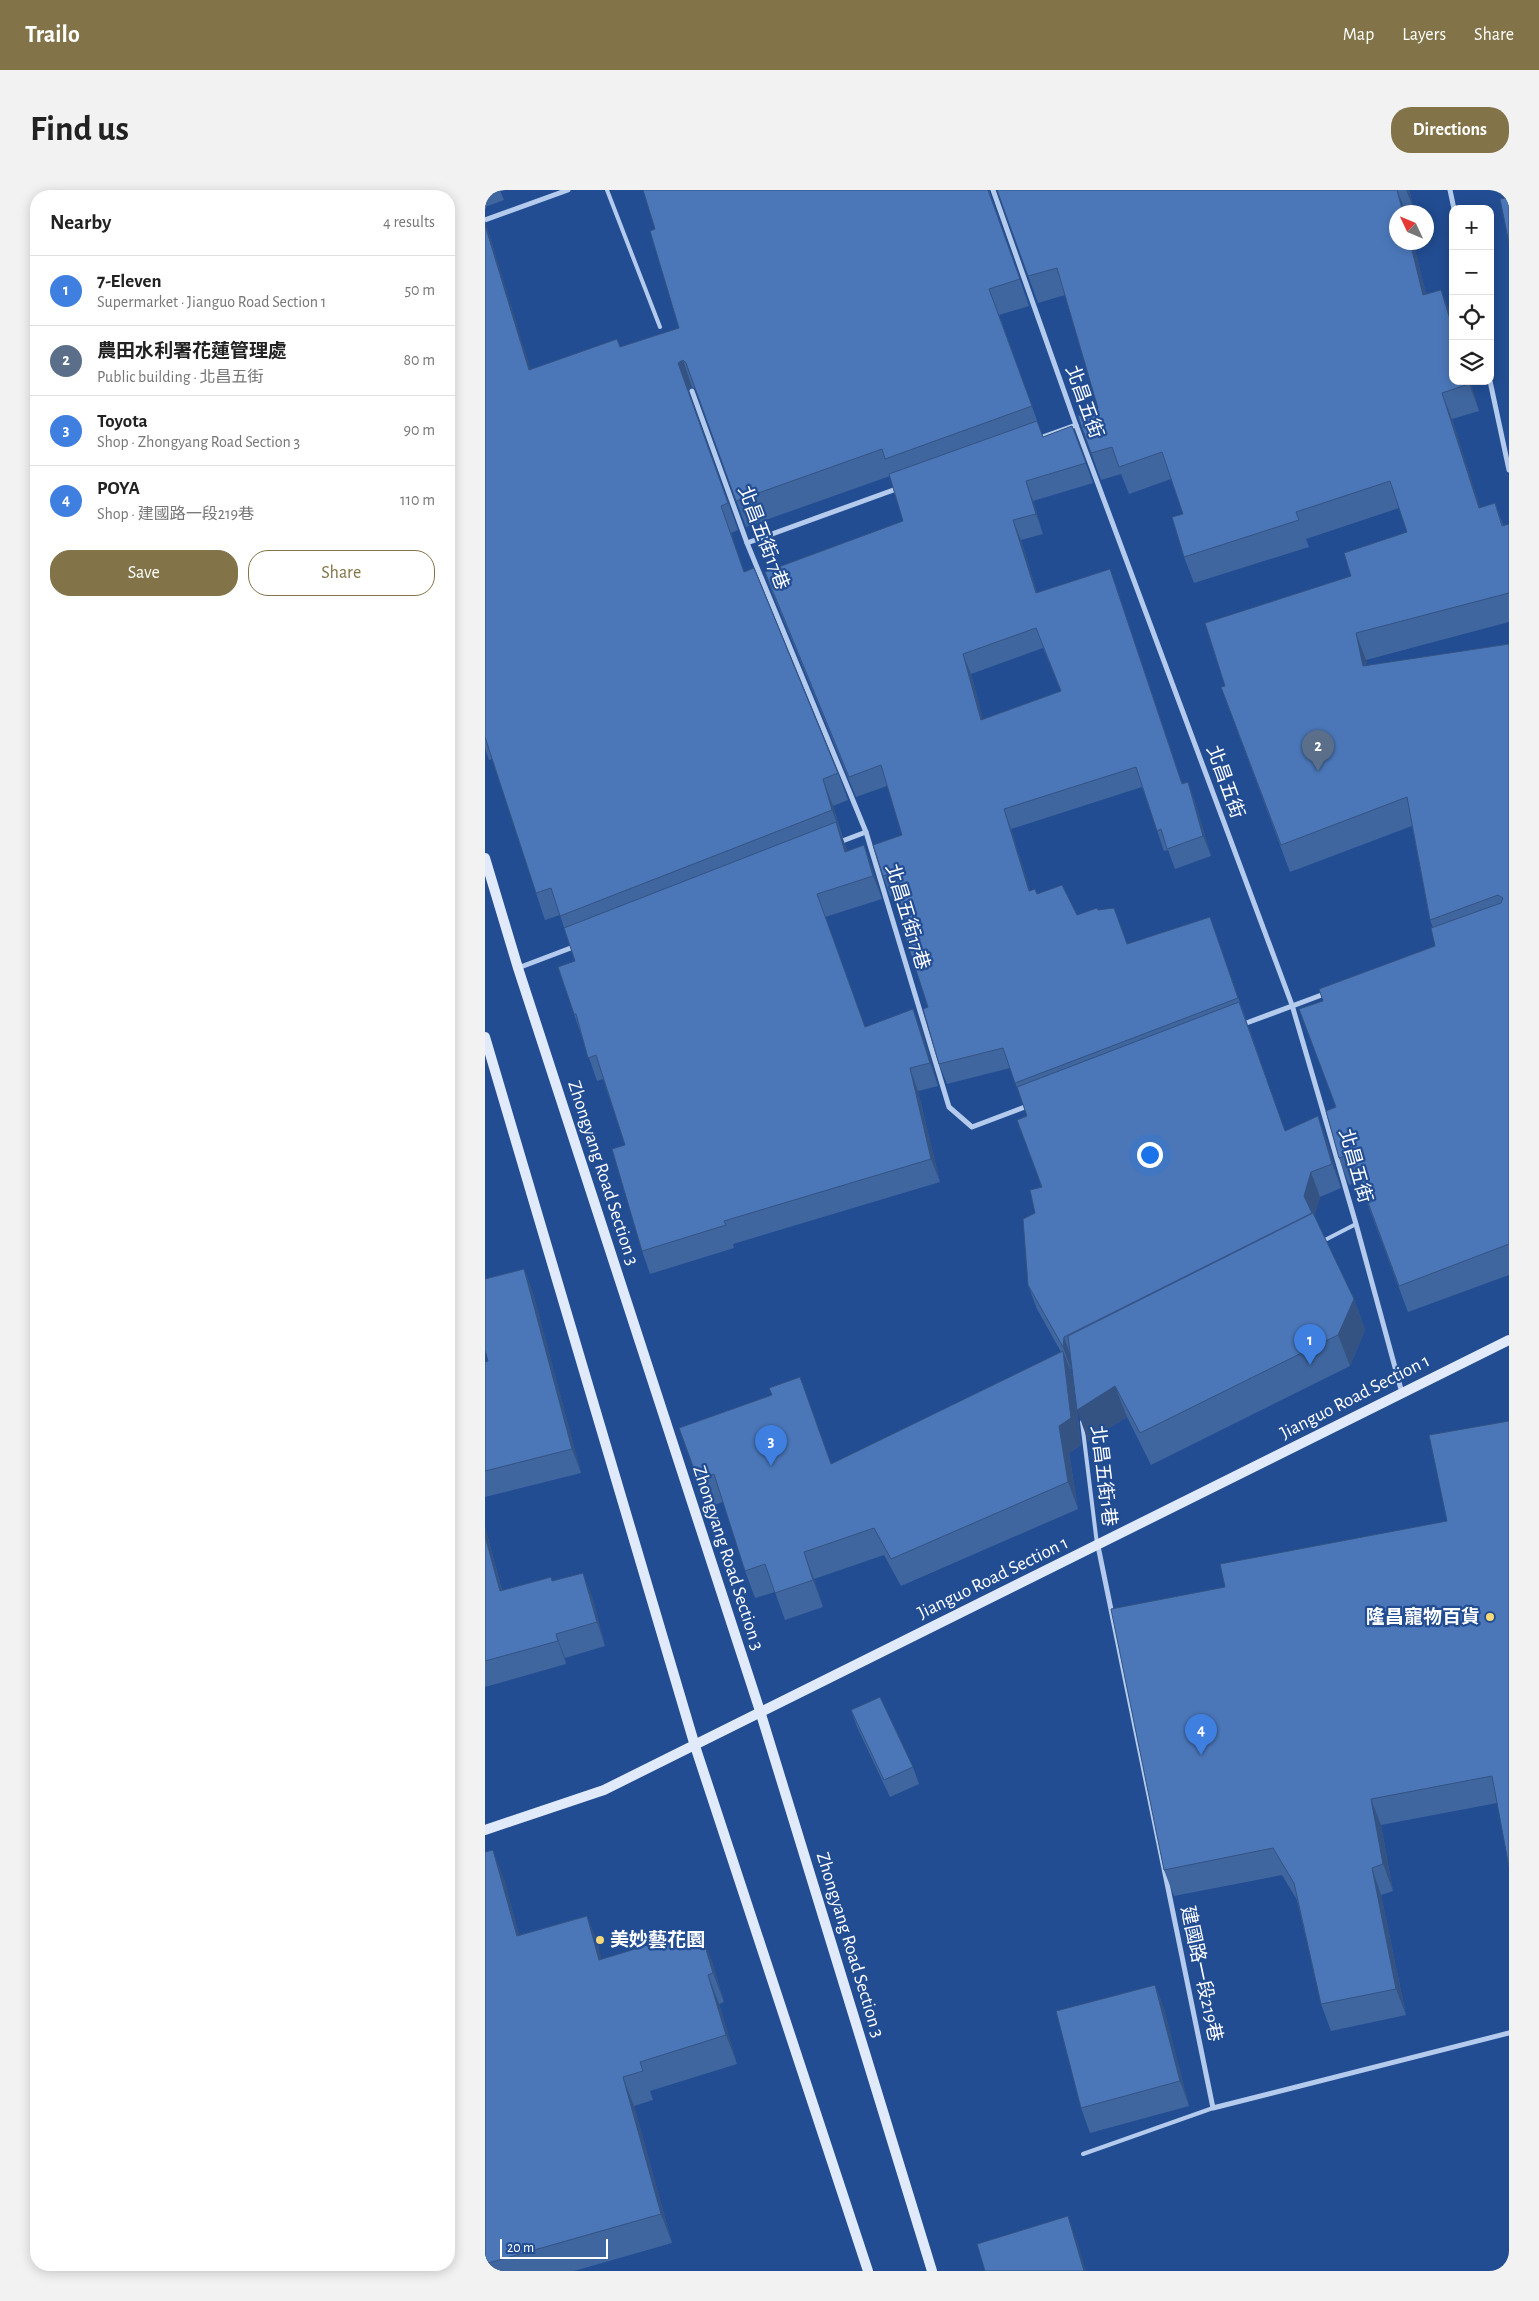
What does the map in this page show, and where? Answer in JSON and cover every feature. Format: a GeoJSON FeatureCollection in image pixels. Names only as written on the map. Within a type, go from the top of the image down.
{"type":"FeatureCollection","features":[{"type":"Feature","properties":{"kind":"street"},"geometry":{"type":"LineString","coordinates":[[485,220],[568,190]]}},
{"type":"Feature","properties":{"kind":"street","name":"北昌五街"},"geometry":{"type":"LineString","coordinates":[[993,190],[1076,425],[1292,1005],[1356,1224],[1402,1393]]}},
{"type":"Feature","properties":{"kind":"street"},"geometry":{"type":"LineString","coordinates":[[1450,190],[1453,205]]}},
{"type":"Feature","properties":{"kind":"street"},"geometry":{"type":"LineString","coordinates":[[1491,385],[1509,470]]}},
{"type":"Feature","properties":{"kind":"street","name":"北昌五街17巷"},"geometry":{"type":"LineString","coordinates":[[692,391],[747,543],[866,832],[949,1107],[971,1127],[1036,1103]]}},
{"type":"Feature","properties":{"kind":"street"},"geometry":{"type":"LineString","coordinates":[[1029,442],[1076,425]]}},
{"type":"Feature","properties":{"kind":"street"},"geometry":{"type":"LineString","coordinates":[[747,543],[907,485]]}},
{"type":"Feature","properties":{"kind":"street"},"geometry":{"type":"LineString","coordinates":[[830,846],[866,832]]}},
{"type":"Feature","properties":{"kind":"street","name":"Zhongyang Road Section 3"},"geometry":{"type":"LineString","coordinates":[[485,858],[518,968],[760,1711],[932,2271]]}},
{"type":"Feature","properties":{"kind":"street"},"geometry":{"type":"LineString","coordinates":[[518,968],[582,943]]}},
{"type":"Feature","properties":{"kind":"street"},"geometry":{"type":"LineString","coordinates":[[1237,1026],[1337,989]]}},
{"type":"Feature","properties":{"kind":"street"},"geometry":{"type":"LineString","coordinates":[[485,1037],[695,1746],[868,2271]]}},
{"type":"Feature","properties":{"kind":"street","name":"Jianguo Road Section 1"},"geometry":{"type":"LineString","coordinates":[[485,1830],[604,1790],[1509,1340]]}},
{"type":"Feature","properties":{"kind":"street","name":"建國路一段219巷"},"geometry":{"type":"LineString","coordinates":[[1097,1546],[1213,2108]]}},
{"type":"Feature","properties":{"kind":"street"},"geometry":{"type":"LineString","coordinates":[[1213,2108],[1509,2033]]}},
{"type":"Feature","properties":{"kind":"lane"},"geometry":{"type":"LineString","coordinates":[[607,190],[660,327]]}},
{"type":"Feature","properties":{"kind":"lane"},"geometry":{"type":"LineString","coordinates":[[1321,1242],[1356,1224]]}},
{"type":"Feature","properties":{"kind":"lane","name":"北昌五街1巷"},"geometry":{"type":"LineString","coordinates":[[1081,1412],[1097,1546]]}},
{"type":"Feature","properties":{"kind":"lane"},"geometry":{"type":"LineString","coordinates":[[1083,2154],[1213,2108]]}},
{"type":"Feature","properties":{"kind":"building"},"geometry":{"type":"Polygon","coordinates":[[[643,190],[988,190],[1020,279],[989,289],[1032,406],[885,459],[882,449],[736,501],[686,363],[683,360],[678,363],[728,503],[721,506],[744,572],[754,568],[838,773],[823,779],[832,810],[560,916],[551,888],[536,893],[485,737],[485,225],[529,370],[617,339],[620,347],[679,328],[650,231],[655,229],[643,190]]]}},
{"type":"Feature","properties":{"kind":"building"},"geometry":{"type":"Polygon","coordinates":[[[997,190],[1397,190],[1401,205],[1389,205],[1389,250],[1412,250],[1423,295],[1441,290],[1449,316],[1449,385],[1466,385],[1442,393],[1479,508],[1495,503],[1502,526],[1509,524],[1509,593],[1356,633],[1363,666],[1509,644],[1509,1244],[1399,1286],[1350,1154],[1339,1158],[1326,1111],[1336,1107],[1299,1009],[1323,1001],[1319,989],[1435,946],[1431,928],[1501,903],[1503,898],[1498,895],[1430,920],[1407,797],[1281,845],[1221,687],[1225,686],[1205,623],[1351,576],[1344,553],[1407,532],[1390,481],[1296,512],[1299,520],[1184,557],[1172,517],[1183,514],[1162,452],[1119,467],[1112,447],[1091,453],[1078,416],[1098,408],[1057,268],[1028,276],[997,190]]]}},
{"type":"Feature","properties":{"kind":"building"},"geometry":{"type":"Polygon","coordinates":[[[1509,197],[1509,243],[1500,199],[1509,197]]]}},
{"type":"Feature","properties":{"kind":"building"},"geometry":{"type":"Polygon","coordinates":[[[1037,421],[1043,437],[1072,426],[1086,463],[1026,481],[1036,514],[1013,520],[1036,593],[1110,569],[1182,784],[1188,782],[1203,836],[1167,849],[1161,829],[1157,831],[1136,767],[1004,809],[1029,891],[1035,889],[1037,894],[1062,885],[1077,915],[1097,908],[1098,910],[1114,908],[1127,944],[1210,917],[1238,998],[1015,1083],[1003,1048],[939,1064],[923,1009],[928,1007],[903,930],[908,929],[892,873],[883,876],[873,845],[902,835],[881,765],[849,777],[765,572],[903,521],[889,474],[1037,421]],[[1036,628],[963,654],[981,720],[1061,691],[1036,628]]]}},
{"type":"Feature","properties":{"kind":"building"},"geometry":{"type":"Polygon","coordinates":[[[836,822],[845,852],[864,845],[873,876],[817,894],[865,1027],[913,1009],[930,1063],[910,1068],[931,1159],[724,1221],[726,1225],[642,1251],[612,1149],[625,1145],[596,1055],[588,1058],[576,1014],[574,1014],[558,967],[575,961],[564,928],[836,822]]]}},
{"type":"Feature","properties":{"kind":"building"},"geometry":{"type":"Polygon","coordinates":[[[1239,1002],[1285,1131],[1318,1116],[1332,1164],[1311,1172],[1304,1196],[1312,1213],[1064,1337],[1063,1347],[1028,1285],[1023,1219],[1035,1213],[1030,1190],[1042,1187],[1017,1120],[1027,1116],[1017,1087],[1239,1002]]]}},
{"type":"Feature","properties":{"kind":"building"},"geometry":{"type":"Polygon","coordinates":[[[1313,1213],[1354,1299],[1338,1335],[1140,1433],[1115,1386],[1077,1410],[1068,1336],[1313,1213]]]}},
{"type":"Feature","properties":{"kind":"building"},"geometry":{"type":"Polygon","coordinates":[[[524,1269],[572,1449],[485,1471],[485,1362],[488,1361],[485,1350],[485,1279],[524,1269]]]}},
{"type":"Feature","properties":{"kind":"building"},"geometry":{"type":"Polygon","coordinates":[[[1063,1351],[1071,1418],[1059,1426],[1068,1482],[891,1559],[874,1528],[804,1552],[813,1580],[775,1593],[765,1564],[745,1571],[714,1474],[698,1480],[679,1428],[772,1395],[769,1388],[800,1377],[831,1464],[1063,1351]]]}},
{"type":"Feature","properties":{"kind":"building"},"geometry":{"type":"Polygon","coordinates":[[[1509,1421],[1509,1867],[1492,1776],[1371,1799],[1383,1864],[1372,1868],[1396,1989],[1321,2004],[1294,1883],[1273,1848],[1164,1870],[1111,1609],[1225,1587],[1220,1564],[1447,1521],[1429,1435],[1509,1421]]]}},
{"type":"Feature","properties":{"kind":"building"},"geometry":{"type":"Polygon","coordinates":[[[485,1536],[500,1591],[551,1577],[552,1581],[583,1573],[597,1622],[556,1634],[558,1641],[485,1661],[485,1536]]]}},
{"type":"Feature","properties":{"kind":"building"},"geometry":{"type":"Polygon","coordinates":[[[880,1697],[913,1767],[884,1780],[851,1710],[880,1697]]]}},
{"type":"Feature","properties":{"kind":"building"},"geometry":{"type":"Polygon","coordinates":[[[493,1850],[517,1936],[587,1916],[599,1960],[700,1929],[713,1973],[708,1975],[726,2035],[640,2062],[643,2071],[623,2077],[661,2214],[485,2264],[485,1852],[493,1850]]]}},
{"type":"Feature","properties":{"kind":"building"},"geometry":{"type":"Polygon","coordinates":[[[1155,1985],[1180,2081],[1081,2108],[1056,2011],[1155,1985]]]}},
{"type":"Feature","properties":{"kind":"building"},"geometry":{"type":"Polygon","coordinates":[[[1068,2216],[1084,2271],[985,2271],[977,2244],[1068,2216]]]}},
{"type":"Feature","properties":{"kind":"place","name":"農田水利署花蓮管理處"},"geometry":{"type":"Point","coordinates":[1318,771]}},
{"type":"Feature","properties":{"kind":"place","name":"7-Eleven"},"geometry":{"type":"Point","coordinates":[1310,1365]}},
{"type":"Feature","properties":{"kind":"place","name":"Toyota"},"geometry":{"type":"Point","coordinates":[771,1466]}},
{"type":"Feature","properties":{"kind":"place","name":"隆昌寵物百貨"},"geometry":{"type":"Point","coordinates":[1490,1617]}},
{"type":"Feature","properties":{"kind":"place","name":"POYA"},"geometry":{"type":"Point","coordinates":[1201,1755]}},
{"type":"Feature","properties":{"kind":"place","name":"美妙藝花園"},"geometry":{"type":"Point","coordinates":[600,1940]}}]}
